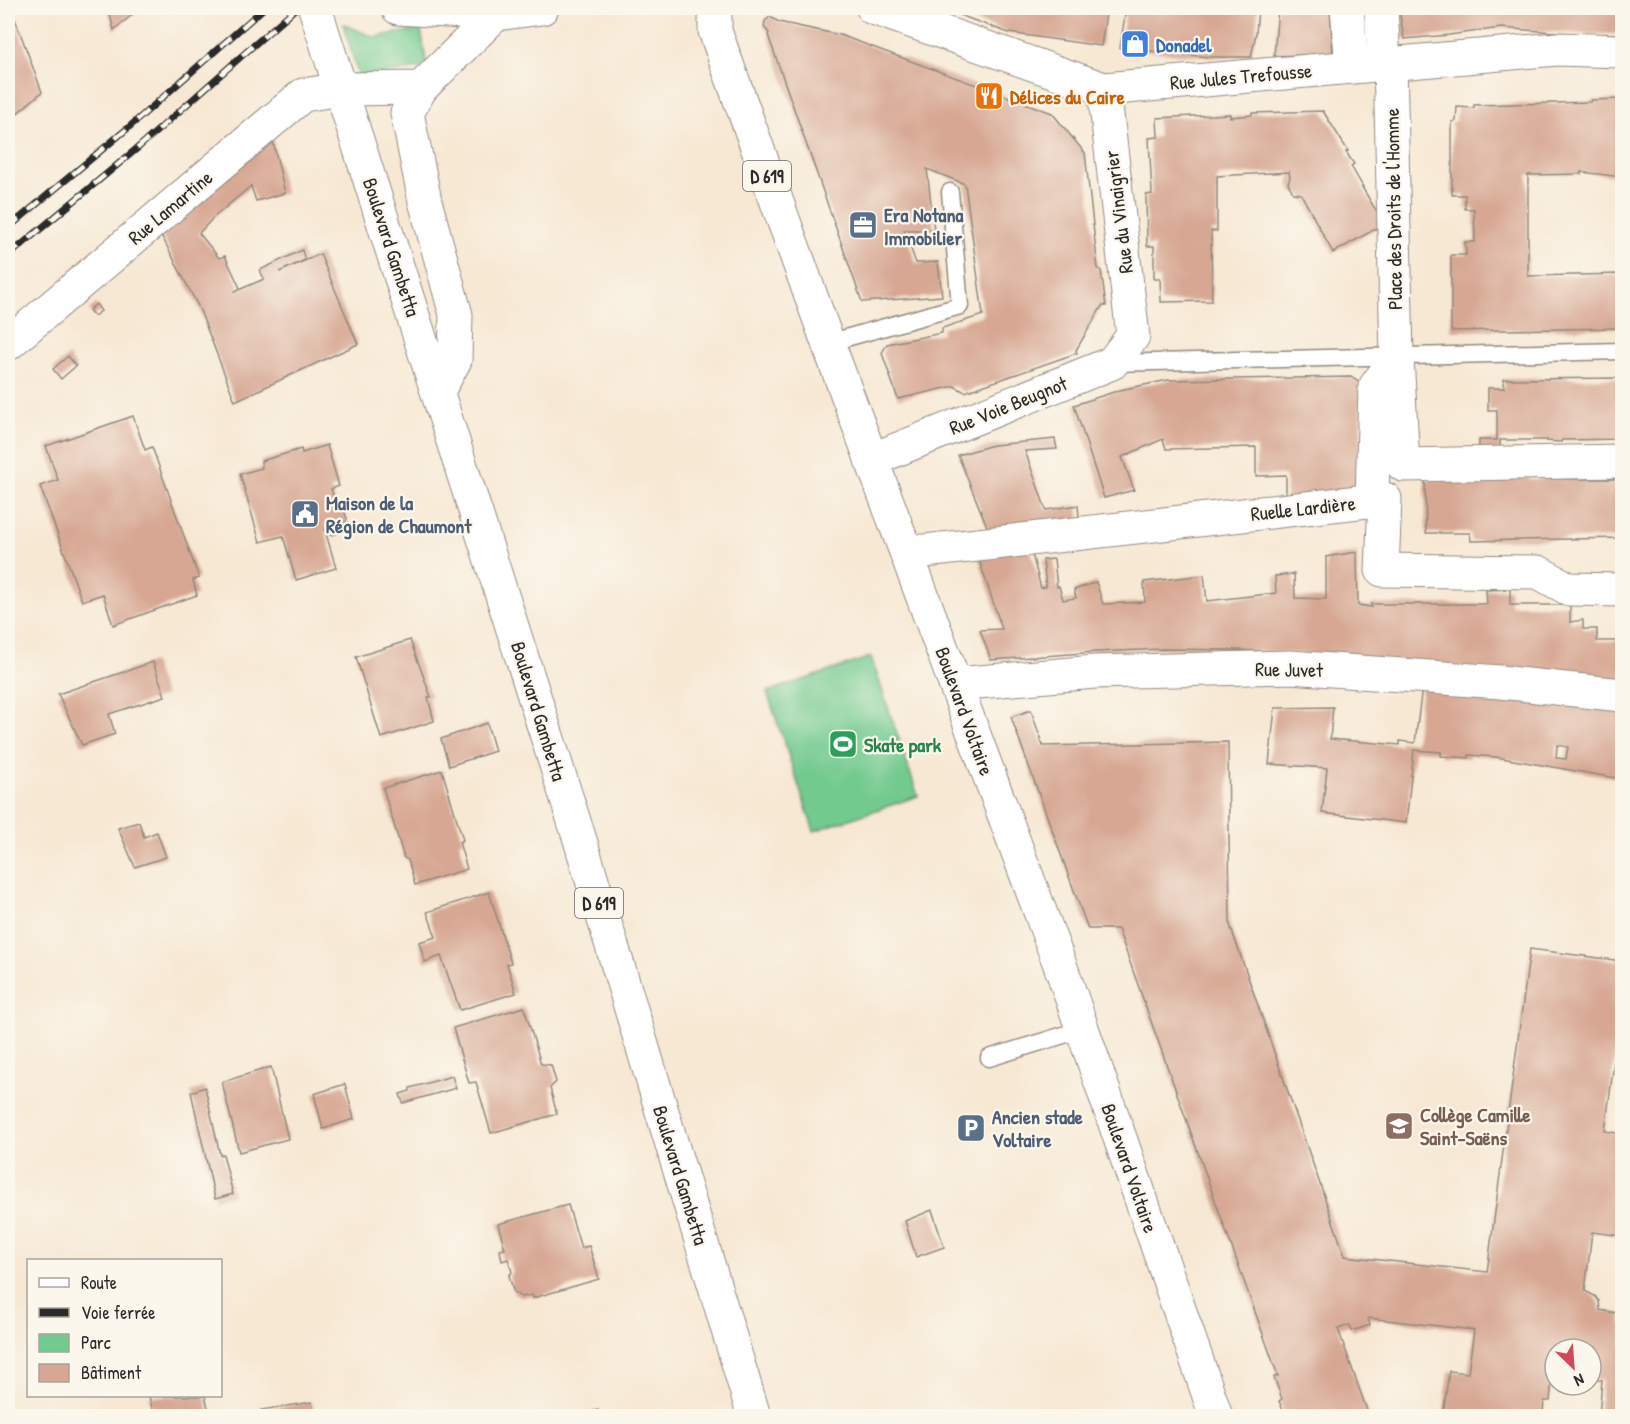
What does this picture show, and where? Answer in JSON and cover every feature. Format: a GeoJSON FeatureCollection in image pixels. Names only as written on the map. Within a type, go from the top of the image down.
{"type":"FeatureCollection","features":[{"type":"Feature","properties":{"kind":"street","name":"Boulevard Gambetta"},"geometry":{"type":"LineString","coordinates":[[315,8],[576,829],[754,1416]]}},
{"type":"Feature","properties":{"kind":"street"},"geometry":{"type":"LineString","coordinates":[[398,8],[496,14],[542,8]]}},
{"type":"Feature","properties":{"kind":"street","name":"Boulevard Voltaire"},"geometry":{"type":"LineString","coordinates":[[715,8],[715,31],[828,344],[1083,1029],[1216,1416]]}},
{"type":"Feature","properties":{"kind":"street","name":"Rue Jules Trefousse"},"geometry":{"type":"LineString","coordinates":[[873,8],[1104,89],[1387,62],[1557,49],[1623,51]]}},
{"type":"Feature","properties":{"kind":"street"},"geometry":{"type":"LineString","coordinates":[[1347,8],[1352,66]]}},
{"type":"Feature","properties":{"kind":"street","name":"Place des Droits de l'Homme"},"geometry":{"type":"LineString","coordinates":[[1381,8],[1387,62],[1403,465],[1623,460]]}},
{"type":"Feature","properties":{"kind":"street"},"geometry":{"type":"LineString","coordinates":[[438,391],[455,360],[456,315],[425,201],[407,113],[421,88],[496,14]]}},
{"type":"Feature","properties":{"kind":"street","name":"Rue Lamartine"},"geometry":{"type":"LineString","coordinates":[[8,344],[303,95],[337,74],[421,88]]}},
{"type":"Feature","properties":{"kind":"street","name":"Rue du Vinaigrier"},"geometry":{"type":"LineString","coordinates":[[1104,89],[1133,336],[1112,363]]}},
{"type":"Feature","properties":{"kind":"street"},"geometry":{"type":"LineString","coordinates":[[1372,501],[1375,387],[1397,357]]}},
{"type":"Feature","properties":{"kind":"street","name":"Rue Voie Beugnot"},"geometry":{"type":"LineString","coordinates":[[871,460],[1112,363]]}},
{"type":"Feature","properties":{"kind":"street","name":"Ruelle Lardière"},"geometry":{"type":"LineString","coordinates":[[907,553],[1385,499],[1382,570],[1538,572],[1569,589],[1623,590]]}},
{"type":"Feature","properties":{"kind":"street","name":"Rue Juvet"},"geometry":{"type":"LineString","coordinates":[[955,684],[1095,672],[1290,667],[1500,682],[1623,695]]}},
{"type":"Feature","properties":{"kind":"lane"},"geometry":{"type":"LineString","coordinates":[[828,344],[960,306],[950,192]]}},
{"type":"Feature","properties":{"kind":"lane"},"geometry":{"type":"LineString","coordinates":[[1112,363],[1623,351]]}},
{"type":"Feature","properties":{"kind":"lane"},"geometry":{"type":"LineString","coordinates":[[989,1058],[1083,1029]]}},
{"type":"Feature","properties":{"kind":"green space"},"geometry":{"type":"Polygon","coordinates":[[[343,24],[374,37],[421,29],[427,67],[359,77],[343,24]]]}},
{"type":"Feature","properties":{"kind":"green space","name":"Skate park"},"geometry":{"type":"Polygon","coordinates":[[[871,657],[918,796],[814,831],[767,692],[871,657]]]}},
{"type":"Feature","properties":{"kind":"building"},"geometry":{"type":"Polygon","coordinates":[[[8,8],[11,8],[42,92],[8,121],[8,8]]]}},
{"type":"Feature","properties":{"kind":"building"},"geometry":{"type":"Polygon","coordinates":[[[108,8],[140,8],[114,30],[108,8]]]}},
{"type":"Feature","properties":{"kind":"building"},"geometry":{"type":"Polygon","coordinates":[[[946,8],[1107,8],[1101,46],[1009,33],[946,8]]]}},
{"type":"Feature","properties":{"kind":"building"},"geometry":{"type":"Polygon","coordinates":[[[1126,8],[1258,8],[1251,57],[1209,57],[1120,48],[1126,8]]]}},
{"type":"Feature","properties":{"kind":"building"},"geometry":{"type":"Polygon","coordinates":[[[1278,8],[1330,8],[1333,54],[1274,56],[1278,8]]]}},
{"type":"Feature","properties":{"kind":"building"},"geometry":{"type":"Polygon","coordinates":[[[1399,8],[1622,8],[1622,34],[1581,34],[1501,28],[1404,39],[1399,8]]]}},
{"type":"Feature","properties":{"kind":"building"},"geometry":{"type":"Polygon","coordinates":[[[770,17],[779,22],[840,35],[1052,113],[1085,153],[1098,269],[1101,270],[1106,306],[1102,306],[1076,350],[1077,353],[965,392],[954,386],[898,399],[882,353],[887,344],[942,333],[942,328],[983,315],[965,184],[927,169],[934,230],[904,230],[916,263],[938,262],[942,296],[862,302],[769,33],[764,27],[765,21],[770,17]]]}},
{"type":"Feature","properties":{"kind":"building"},"geometry":{"type":"Polygon","coordinates":[[[1622,99],[1622,177],[1581,172],[1581,174],[1528,175],[1528,276],[1622,274],[1622,328],[1451,331],[1451,255],[1466,255],[1465,242],[1475,242],[1474,209],[1465,209],[1465,195],[1452,195],[1452,122],[1456,121],[1457,107],[1474,108],[1474,105],[1622,99]]]}},
{"type":"Feature","properties":{"kind":"building"},"geometry":{"type":"Polygon","coordinates":[[[1323,111],[1348,151],[1346,152],[1354,164],[1351,166],[1384,224],[1333,253],[1301,194],[1293,193],[1288,183],[1289,172],[1217,176],[1217,231],[1211,231],[1212,301],[1161,302],[1160,279],[1154,279],[1154,246],[1147,246],[1146,195],[1152,194],[1149,138],[1158,137],[1157,118],[1230,114],[1230,117],[1252,115],[1252,113],[1323,111]]]}},
{"type":"Feature","properties":{"kind":"building"},"geometry":{"type":"Polygon","coordinates":[[[271,133],[285,193],[256,201],[251,186],[199,233],[219,258],[225,256],[240,288],[234,292],[264,279],[260,270],[302,250],[305,260],[279,272],[320,254],[358,344],[235,401],[199,308],[157,227],[271,133]]]}},
{"type":"Feature","properties":{"kind":"building"},"geometry":{"type":"Polygon","coordinates":[[[96,304],[101,311],[94,316],[89,310],[96,304]]]}},
{"type":"Feature","properties":{"kind":"building"},"geometry":{"type":"Polygon","coordinates":[[[68,356],[76,366],[61,379],[53,369],[68,356]]]}},
{"type":"Feature","properties":{"kind":"building"},"geometry":{"type":"Polygon","coordinates":[[[1351,377],[1360,383],[1362,495],[1286,504],[1286,475],[1256,476],[1256,447],[1166,449],[1163,439],[1122,457],[1134,490],[1104,498],[1074,405],[1120,390],[1168,380],[1351,377]]]}},
{"type":"Feature","properties":{"kind":"building"},"geometry":{"type":"Polygon","coordinates":[[[1622,378],[1622,439],[1562,440],[1561,442],[1500,440],[1500,456],[1479,455],[1479,440],[1497,440],[1497,410],[1488,410],[1488,388],[1504,388],[1504,379],[1622,378]]]}},
{"type":"Feature","properties":{"kind":"building"},"geometry":{"type":"Polygon","coordinates":[[[133,416],[145,450],[152,447],[199,578],[193,580],[197,595],[113,625],[103,594],[82,601],[40,486],[58,480],[46,446],[133,416]]]}},
{"type":"Feature","properties":{"kind":"building"},"geometry":{"type":"Polygon","coordinates":[[[1055,439],[1057,449],[1025,451],[1046,510],[1078,505],[1080,529],[992,539],[958,455],[993,445],[1055,439]]]}},
{"type":"Feature","properties":{"kind":"building"},"geometry":{"type":"Polygon","coordinates":[[[327,445],[339,486],[331,489],[336,504],[344,510],[347,519],[341,532],[333,535],[325,530],[336,568],[296,580],[283,536],[260,542],[240,474],[262,468],[261,461],[301,449],[302,453],[327,445]]]}},
{"type":"Feature","properties":{"kind":"building"},"geometry":{"type":"Polygon","coordinates":[[[1529,477],[1529,479],[1622,479],[1622,538],[1471,541],[1470,533],[1426,533],[1425,480],[1529,477]]]}},
{"type":"Feature","properties":{"kind":"building"},"geometry":{"type":"Polygon","coordinates":[[[1029,543],[1041,588],[1046,587],[1043,560],[1054,559],[1057,587],[1059,586],[1063,600],[1076,598],[1074,590],[1096,582],[1103,604],[1145,602],[1144,582],[1204,575],[1207,601],[1276,593],[1275,576],[1294,574],[1295,598],[1326,599],[1326,557],[1357,552],[1358,605],[1372,607],[1371,604],[1487,604],[1486,590],[1510,589],[1510,605],[1570,605],[1570,622],[1583,620],[1583,629],[1597,629],[1597,641],[1622,641],[1622,682],[1327,655],[1237,650],[1162,649],[991,660],[980,630],[1002,629],[975,548],[1029,543]]]}},
{"type":"Feature","properties":{"kind":"building"},"geometry":{"type":"Polygon","coordinates":[[[410,640],[431,697],[428,697],[434,721],[381,738],[356,657],[410,640]]]}},
{"type":"Feature","properties":{"kind":"building"},"geometry":{"type":"Polygon","coordinates":[[[153,662],[165,696],[109,714],[115,734],[82,745],[58,694],[153,662]]]}},
{"type":"Feature","properties":{"kind":"building"},"geometry":{"type":"Polygon","coordinates":[[[1422,687],[1622,707],[1622,779],[1496,757],[1441,756],[1441,752],[1414,750],[1406,823],[1322,813],[1327,768],[1269,764],[1275,708],[1333,707],[1330,739],[1400,745],[1400,741],[1415,743],[1422,687]],[[1557,745],[1556,758],[1566,759],[1568,747],[1557,745]]]}},
{"type":"Feature","properties":{"kind":"building"},"geometry":{"type":"Polygon","coordinates":[[[1031,710],[1043,746],[1228,742],[1230,925],[1345,1256],[1487,1272],[1530,949],[1622,961],[1622,1002],[1605,1131],[1622,1134],[1622,1236],[1592,1232],[1585,1291],[1599,1301],[1600,1310],[1622,1314],[1622,1416],[1599,1416],[1601,1397],[1603,1397],[1603,1337],[1543,1337],[1543,1397],[1550,1397],[1550,1401],[1544,1401],[1543,1412],[1546,1416],[1443,1416],[1449,1371],[1468,1373],[1474,1330],[1368,1318],[1370,1325],[1352,1331],[1350,1325],[1338,1329],[1369,1416],[1285,1416],[1274,1377],[1278,1376],[1118,929],[1088,929],[1011,717],[1031,710]]]}},
{"type":"Feature","properties":{"kind":"building"},"geometry":{"type":"Polygon","coordinates":[[[487,723],[495,751],[449,766],[441,739],[487,723]]]}},
{"type":"Feature","properties":{"kind":"building"},"geometry":{"type":"Polygon","coordinates":[[[442,770],[463,840],[459,842],[467,869],[415,885],[408,860],[404,858],[383,788],[442,770]]]}},
{"type":"Feature","properties":{"kind":"building"},"geometry":{"type":"Polygon","coordinates":[[[139,822],[144,837],[157,832],[166,857],[135,867],[118,828],[139,822]]]}},
{"type":"Feature","properties":{"kind":"building"},"geometry":{"type":"Polygon","coordinates":[[[489,892],[511,963],[507,964],[516,993],[460,1010],[441,956],[425,962],[419,942],[436,937],[427,912],[489,892]]]}},
{"type":"Feature","properties":{"kind":"building"},"geometry":{"type":"Polygon","coordinates":[[[524,1007],[541,1064],[551,1065],[556,1082],[550,1088],[557,1114],[491,1133],[476,1082],[469,1083],[453,1028],[524,1007]]]}},
{"type":"Feature","properties":{"kind":"building"},"geometry":{"type":"Polygon","coordinates":[[[271,1067],[288,1139],[239,1152],[222,1082],[271,1067]]]}},
{"type":"Feature","properties":{"kind":"building"},"geometry":{"type":"Polygon","coordinates":[[[452,1076],[456,1088],[403,1103],[400,1094],[410,1091],[410,1088],[452,1076]]]}},
{"type":"Feature","properties":{"kind":"building"},"geometry":{"type":"Polygon","coordinates":[[[345,1084],[354,1119],[323,1129],[314,1094],[345,1084]]]}},
{"type":"Feature","properties":{"kind":"building"},"geometry":{"type":"Polygon","coordinates":[[[205,1087],[220,1155],[223,1154],[233,1194],[215,1199],[191,1092],[205,1087]]]}},
{"type":"Feature","properties":{"kind":"building"},"geometry":{"type":"Polygon","coordinates":[[[568,1205],[581,1248],[589,1246],[599,1279],[533,1298],[532,1295],[522,1297],[514,1293],[509,1276],[512,1272],[508,1259],[502,1261],[500,1250],[505,1249],[498,1224],[568,1205]]]}},
{"type":"Feature","properties":{"kind":"building"},"geometry":{"type":"Polygon","coordinates":[[[932,1210],[944,1247],[916,1257],[905,1221],[932,1210]]]}},
{"type":"Feature","properties":{"kind":"building"},"geometry":{"type":"Polygon","coordinates":[[[149,1397],[205,1397],[210,1416],[154,1416],[149,1397]]]}},
{"type":"Feature","properties":{"kind":"building"},"geometry":{"type":"Polygon","coordinates":[[[312,1402],[314,1416],[262,1416],[261,1410],[312,1402]]]}},
{"type":"Feature","properties":{"kind":"building"},"geometry":{"type":"Polygon","coordinates":[[[598,1410],[600,1416],[580,1416],[598,1410]]]}},
{"type":"Feature","properties":{"kind":"railway"},"geometry":{"type":"LineString","coordinates":[[8,228],[128,128],[264,8]]}},
{"type":"Feature","properties":{"kind":"railway"},"geometry":{"type":"LineString","coordinates":[[8,256],[140,146],[296,8]]}},
{"type":"Feature","properties":{"kind":"place","name":"Donadel"},"geometry":{"type":"Point","coordinates":[1135,44]}},
{"type":"Feature","properties":{"kind":"place","name":"Délices du Caire"},"geometry":{"type":"Point","coordinates":[989,96]}},
{"type":"Feature","properties":{"kind":"place","name":"Era Notana Immobilier"},"geometry":{"type":"Point","coordinates":[863,225]}},
{"type":"Feature","properties":{"kind":"place","name":"Maison de la Région de Chaumont"},"geometry":{"type":"Point","coordinates":[305,514]}},
{"type":"Feature","properties":{"kind":"place","name":"Skate park"},"geometry":{"type":"Point","coordinates":[843,744]}},
{"type":"Feature","properties":{"kind":"place","name":"Collège Camille Saint-Saëns"},"geometry":{"type":"Point","coordinates":[1399,1126]}},
{"type":"Feature","properties":{"kind":"place","name":"Ancien stade Voltaire"},"geometry":{"type":"Point","coordinates":[971,1128]}}]}
